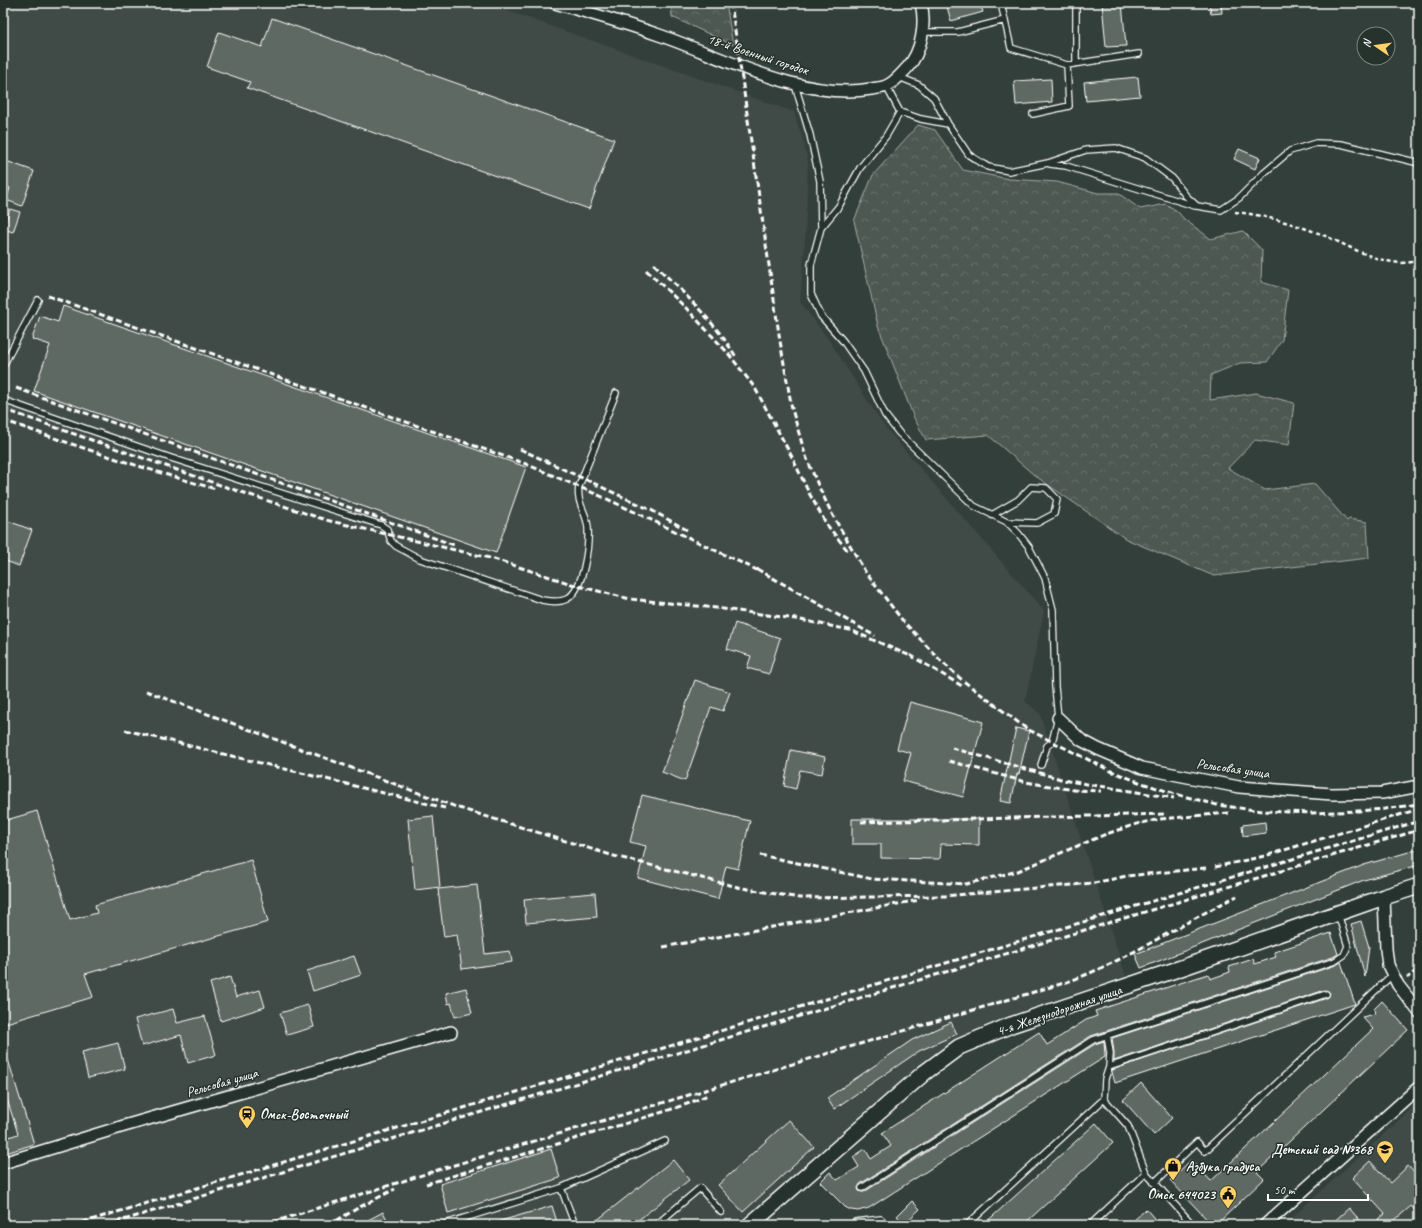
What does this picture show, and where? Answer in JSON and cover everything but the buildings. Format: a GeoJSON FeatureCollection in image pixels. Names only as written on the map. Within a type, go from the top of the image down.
{"type":"FeatureCollection","features":[{"type":"Feature","properties":{"kind":"main road","name":"4-я Железнодорожная улица"},"geometry":{"type":"LineString","coordinates":[[750,1225],[924,1073],[959,1047],[1011,1025],[1419,886]]}},
{"type":"Feature","properties":{"kind":"street","name":"18-й Военный городок"},"geometry":{"type":"LineString","coordinates":[[555,3],[659,35],[740,66],[795,84],[830,90],[859,91],[886,86],[899,77],[912,62],[924,32],[924,15],[921,3]]}},
{"type":"Feature","properties":{"kind":"street","name":"Рельсовая улица"},"geometry":{"type":"LineString","coordinates":[[1058,718],[1081,740],[1104,752],[1142,768],[1239,787],[1332,794],[1382,793],[1419,786]]}},
{"type":"Feature","properties":{"kind":"street"},"geometry":{"type":"LineString","coordinates":[[1384,897],[1388,965],[1398,985],[1419,1012]]}},
{"type":"Feature","properties":{"kind":"street","name":"Рельсовая улица"},"geometry":{"type":"LineString","coordinates":[[3,1163],[124,1126],[451,1032]]}},
{"type":"Feature","properties":{"kind":"street"},"geometry":{"type":"LineString","coordinates":[[1265,1225],[1419,1087]]}},
{"type":"Feature","properties":{"kind":"lane"},"geometry":{"type":"LineString","coordinates":[[1001,3],[1011,48],[1067,65],[1139,54]]}},
{"type":"Feature","properties":{"kind":"lane"},"geometry":{"type":"LineString","coordinates":[[1076,3],[1076,64]]}},
{"type":"Feature","properties":{"kind":"lane"},"geometry":{"type":"LineString","coordinates":[[924,32],[958,32],[1005,20]]}},
{"type":"Feature","properties":{"kind":"lane"},"geometry":{"type":"LineString","coordinates":[[1034,114],[1069,106],[1067,65]]}},
{"type":"Feature","properties":{"kind":"lane"},"geometry":{"type":"LineString","coordinates":[[899,77],[919,84],[934,98],[948,124],[969,155],[988,167],[1009,171],[1048,163],[1086,150],[1116,148],[1145,158],[1172,178],[1186,196],[1197,206]]}},
{"type":"Feature","properties":{"kind":"lane"},"geometry":{"type":"LineString","coordinates":[[795,84],[810,135],[820,181],[821,228],[811,265],[811,294],[821,316],[843,342],[864,371],[885,415],[899,433],[974,506],[1007,522],[1029,547],[1045,578],[1053,610],[1055,687],[1058,718],[1052,742],[1047,746],[1040,765]]}},
{"type":"Feature","properties":{"kind":"lane"},"geometry":{"type":"LineString","coordinates":[[886,86],[900,112],[921,120],[948,124]]}},
{"type":"Feature","properties":{"kind":"lane"},"geometry":{"type":"LineString","coordinates":[[821,228],[839,206],[860,168],[886,136],[900,112]]}},
{"type":"Feature","properties":{"kind":"lane"},"geometry":{"type":"LineString","coordinates":[[1048,163],[1066,166],[1197,206],[1221,210],[1239,198],[1290,151],[1316,143],[1340,144],[1419,163]]}},
{"type":"Feature","properties":{"kind":"lane"},"geometry":{"type":"LineString","coordinates":[[3,366],[38,300]]}},
{"type":"Feature","properties":{"kind":"lane"},"geometry":{"type":"LineString","coordinates":[[3,400],[171,458],[381,525],[387,529],[391,541],[396,546],[420,560],[542,600],[558,601],[567,599],[578,586],[587,553],[588,526],[577,495],[579,486],[616,393]]}},
{"type":"Feature","properties":{"kind":"lane"},"geometry":{"type":"LineString","coordinates":[[992,515],[1018,500],[1031,487],[1046,488],[1056,499],[1054,514],[1037,523],[1007,522]]}},
{"type":"Feature","properties":{"kind":"lane"},"geometry":{"type":"LineString","coordinates":[[862,1188],[1093,1040],[1335,961],[1344,955],[1348,946],[1338,913]]}},
{"type":"Feature","properties":{"kind":"lane"},"geometry":{"type":"LineString","coordinates":[[1154,1183],[1197,1142],[1205,1151],[1392,975]]}},
{"type":"Feature","properties":{"kind":"lane"},"geometry":{"type":"LineString","coordinates":[[1109,1067],[1326,994]]}},
{"type":"Feature","properties":{"kind":"lane"},"geometry":{"type":"LineString","coordinates":[[1107,1035],[1110,1052],[1109,1067],[1105,1079],[1104,1099],[1128,1126],[1146,1173],[1193,1225]]}},
{"type":"Feature","properties":{"kind":"lane"},"geometry":{"type":"LineString","coordinates":[[967,1225],[1104,1099]]}},
{"type":"Feature","properties":{"kind":"lane"},"geometry":{"type":"LineString","coordinates":[[442,1225],[561,1188],[665,1141]]}},
{"type":"Feature","properties":{"kind":"lane"},"geometry":{"type":"LineString","coordinates":[[1090,1225],[1146,1173]]}},
{"type":"Feature","properties":{"kind":"lane"},"geometry":{"type":"LineString","coordinates":[[561,1188],[575,1225]]}},
{"type":"Feature","properties":{"kind":"lane"},"geometry":{"type":"LineString","coordinates":[[656,1225],[700,1188],[721,1212]]}},
{"type":"Feature","properties":{"kind":"lane"},"geometry":{"type":"LineString","coordinates":[[857,1225],[855,1222],[880,1219],[886,1225]]}},
{"type":"Feature","properties":{"kind":"path"},"geometry":{"type":"LineString","coordinates":[[1221,210],[1256,214],[1290,223],[1319,233],[1376,258],[1400,263],[1419,262]]}},
{"type":"Feature","properties":{"kind":"shaded area"},"geometry":{"type":"Polygon","coordinates":[[[3,3],[485,3],[794,112],[808,162],[805,240],[800,302],[829,340],[883,425],[1044,611],[1025,701],[1040,714],[1126,976],[1010,1015],[958,1041],[931,1058],[738,1225],[3,1225],[3,3]]]}},
{"type":"Feature","properties":{"kind":"shaded area","name":"Детский сад №368"},"geometry":{"type":"Polygon","coordinates":[[[1419,1102],[1419,1225],[1284,1225],[1419,1102]]]}},
{"type":"Feature","properties":{"kind":"green space"},"geometry":{"type":"Polygon","coordinates":[[[671,3],[726,3],[733,45],[672,17],[671,3]]]}},
{"type":"Feature","properties":{"kind":"green space"},"geometry":{"type":"Polygon","coordinates":[[[918,125],[935,130],[963,170],[1009,179],[1057,182],[1098,193],[1118,193],[1140,209],[1166,204],[1177,211],[1184,219],[1211,239],[1243,231],[1262,250],[1261,282],[1288,290],[1282,340],[1267,362],[1240,363],[1211,375],[1210,400],[1256,393],[1294,403],[1289,445],[1255,440],[1228,468],[1265,490],[1315,484],[1347,521],[1349,519],[1367,522],[1369,558],[1214,576],[1126,539],[1034,475],[988,435],[926,440],[914,418],[878,326],[854,221],[873,175],[918,125]]]}},
{"type":"Feature","properties":{"kind":"railway"},"geometry":{"type":"LineString","coordinates":[[731,3],[780,341],[792,409],[805,454],[832,514],[866,573],[903,621],[940,660],[962,680],[1027,729],[1111,771],[1139,782],[1172,793],[1217,805],[1262,811],[1313,813],[1358,811],[1419,804]]}},
{"type":"Feature","properties":{"kind":"railway"},"geometry":{"type":"LineString","coordinates":[[654,264],[709,320],[728,344],[736,357]]}},
{"type":"Feature","properties":{"kind":"railway"},"geometry":{"type":"LineString","coordinates":[[646,270],[686,308],[728,353],[755,388],[827,525],[848,551]]}},
{"type":"Feature","properties":{"kind":"railway"},"geometry":{"type":"LineString","coordinates":[[48,296],[526,464],[605,498],[761,572]]}},
{"type":"Feature","properties":{"kind":"railway"},"geometry":{"type":"LineString","coordinates":[[16,388],[454,545]]}},
{"type":"Feature","properties":{"kind":"railway"},"geometry":{"type":"LineString","coordinates":[[3,409],[220,485],[326,520],[494,559],[578,586],[630,599],[716,608],[796,619],[850,630],[915,658]]}},
{"type":"Feature","properties":{"kind":"railway"},"geometry":{"type":"LineString","coordinates":[[3,420],[56,439],[216,489]]}},
{"type":"Feature","properties":{"kind":"railway"},"geometry":{"type":"LineString","coordinates":[[520,449],[651,510],[687,530]]}},
{"type":"Feature","properties":{"kind":"railway"},"geometry":{"type":"LineString","coordinates":[[757,569],[875,636]]}},
{"type":"Feature","properties":{"kind":"railway"},"geometry":{"type":"LineString","coordinates":[[910,655],[962,686]]}},
{"type":"Feature","properties":{"kind":"railway"},"geometry":{"type":"LineString","coordinates":[[146,691],[459,808],[614,856],[742,888],[799,898],[945,896],[1094,883],[1127,876],[1206,868]]}},
{"type":"Feature","properties":{"kind":"railway"},"geometry":{"type":"LineString","coordinates":[[125,730],[445,808]]}},
{"type":"Feature","properties":{"kind":"railway"},"geometry":{"type":"LineString","coordinates":[[952,748],[1068,781],[1174,798]]}},
{"type":"Feature","properties":{"kind":"railway"},"geometry":{"type":"LineString","coordinates":[[949,761],[1026,782],[1074,790],[1101,791]]}},
{"type":"Feature","properties":{"kind":"railway"},"geometry":{"type":"LineString","coordinates":[[1215,867],[1265,856],[1419,809]]}},
{"type":"Feature","properties":{"kind":"railway"},"geometry":{"type":"LineString","coordinates":[[760,855],[872,879],[966,884],[1018,871],[1106,834],[1137,824],[1160,819],[1229,813]]}},
{"type":"Feature","properties":{"kind":"railway"},"geometry":{"type":"LineString","coordinates":[[861,822],[1167,814]]}},
{"type":"Feature","properties":{"kind":"railway"},"geometry":{"type":"LineString","coordinates":[[74,1225],[1419,821]]}},
{"type":"Feature","properties":{"kind":"railway"},"geometry":{"type":"LineString","coordinates":[[107,1225],[1419,830]]}},
{"type":"Feature","properties":{"kind":"railway"},"geometry":{"type":"LineString","coordinates":[[264,1225],[441,1169],[1064,983],[1131,954],[1237,896]]}},
{"type":"Feature","properties":{"kind":"railway"},"geometry":{"type":"LineString","coordinates":[[663,947],[919,900]]}},
{"type":"Feature","properties":{"kind":"railway"},"geometry":{"type":"LineString","coordinates":[[426,1184],[663,1112],[708,1095]]}},
{"type":"Feature","properties":{"kind":"railway"},"geometry":{"type":"LineString","coordinates":[[329,1225],[395,1189]]}},
{"type":"Feature","properties":{"kind":"place","name":"Омск-Восточный"},"geometry":{"type":"Point","coordinates":[247,1129]}},
{"type":"Feature","properties":{"kind":"place","name":"Детский сад №368"},"geometry":{"type":"Point","coordinates":[1385,1164]}},
{"type":"Feature","properties":{"kind":"place","name":"Азбука градуса"},"geometry":{"type":"Point","coordinates":[1173,1181]}},
{"type":"Feature","properties":{"kind":"place","name":"Омск 644023"},"geometry":{"type":"Point","coordinates":[1228,1209]}}]}
